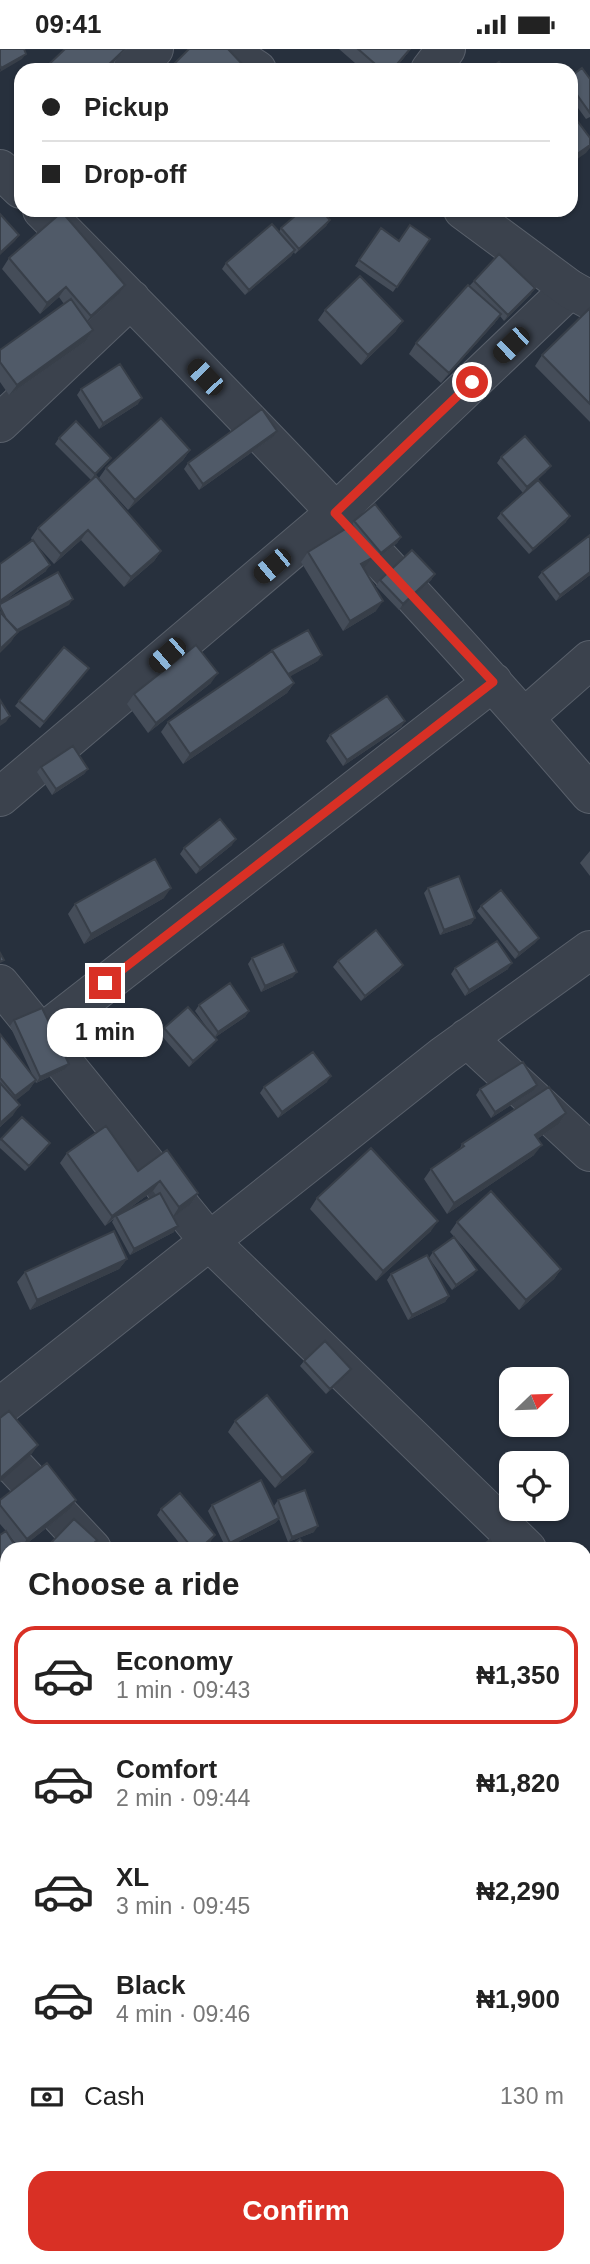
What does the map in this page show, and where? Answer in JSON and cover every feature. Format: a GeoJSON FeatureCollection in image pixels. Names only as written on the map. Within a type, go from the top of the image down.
{"type":"FeatureCollection","features":[{"type":"Feature","properties":{"kind":"street"},"geometry":{"type":"LineString","coordinates":[[139,63],[154,49]]}},
{"type":"Feature","properties":{"kind":"street"},"geometry":{"type":"LineString","coordinates":[[225,49],[246,63]]}},
{"type":"Feature","properties":{"kind":"street"},"geometry":{"type":"LineString","coordinates":[[435,63],[446,49]]}},
{"type":"Feature","properties":{"kind":"street"},"geometry":{"type":"LineString","coordinates":[[49,217],[335,513],[493,682],[590,793]]}},
{"type":"Feature","properties":{"kind":"street"},"geometry":{"type":"LineString","coordinates":[[0,797],[335,513],[580,295],[473,217]]}},
{"type":"Feature","properties":{"kind":"street"},"geometry":{"type":"LineString","coordinates":[[0,423],[131,299]]}},
{"type":"Feature","properties":{"kind":"street"},"geometry":{"type":"LineString","coordinates":[[524,717],[590,660]]}},
{"type":"Feature","properties":{"kind":"street"},"geometry":{"type":"LineString","coordinates":[[41,1034],[493,682]]}},
{"type":"Feature","properties":{"kind":"street"},"geometry":{"type":"LineString","coordinates":[[4,1396],[209,1241],[467,1038],[590,950]]}},
{"type":"Feature","properties":{"kind":"street"},"geometry":{"type":"LineString","coordinates":[[0,984],[209,1241],[520,1542]]}},
{"type":"Feature","properties":{"kind":"street"},"geometry":{"type":"LineString","coordinates":[[467,1038],[590,1152]]}},
{"type":"Feature","properties":{"kind":"street"},"geometry":{"type":"LineString","coordinates":[[0,1451],[85,1542]]}},
{"type":"Feature","properties":{"kind":"building"},"geometry":{"type":"Polygon","coordinates":[[[0,49],[24,49],[26,54],[1,68],[0,49]]]}},
{"type":"Feature","properties":{"kind":"building"},"geometry":{"type":"Polygon","coordinates":[[[65,49],[125,49],[110,63],[50,63],[65,49]]]}},
{"type":"Feature","properties":{"kind":"building"},"geometry":{"type":"Polygon","coordinates":[[[189,49],[228,49],[241,63],[175,63],[189,49]]]}},
{"type":"Feature","properties":{"kind":"building"},"geometry":{"type":"Polygon","coordinates":[[[358,49],[410,49],[398,63],[374,63],[358,49]]]}},
{"type":"Feature","properties":{"kind":"building"},"geometry":{"type":"Polygon","coordinates":[[[582,68],[590,79],[590,113],[578,96],[578,71],[582,68]]]}},
{"type":"Feature","properties":{"kind":"building"},"geometry":{"type":"Polygon","coordinates":[[[578,122],[590,138],[590,145],[578,153],[578,122]]]}},
{"type":"Feature","properties":{"kind":"building"},"geometry":{"type":"Polygon","coordinates":[[[0,214],[19,235],[0,253],[0,214]]]}},
{"type":"Feature","properties":{"kind":"building"},"geometry":{"type":"Polygon","coordinates":[[[56,217],[66,217],[125,285],[91,316],[66,287],[47,303],[9,258],[56,217]]]}},
{"type":"Feature","properties":{"kind":"building"},"geometry":{"type":"Polygon","coordinates":[[[294,217],[327,217],[330,220],[299,249],[281,228],[294,217]]]}},
{"type":"Feature","properties":{"kind":"building"},"geometry":{"type":"Polygon","coordinates":[[[272,224],[295,250],[249,290],[226,263],[272,224]]]}},
{"type":"Feature","properties":{"kind":"building"},"geometry":{"type":"Polygon","coordinates":[[[410,225],[430,239],[397,287],[359,260],[381,228],[399,241],[410,225]]]}},
{"type":"Feature","properties":{"kind":"building"},"geometry":{"type":"Polygon","coordinates":[[[499,254],[535,288],[508,315],[474,281],[499,254]]]}},
{"type":"Feature","properties":{"kind":"building"},"geometry":{"type":"Polygon","coordinates":[[[360,276],[403,321],[368,355],[325,310],[360,276]]]}},
{"type":"Feature","properties":{"kind":"building"},"geometry":{"type":"Polygon","coordinates":[[[468,285],[501,314],[449,373],[416,343],[468,285]]]}},
{"type":"Feature","properties":{"kind":"building"},"geometry":{"type":"Polygon","coordinates":[[[71,299],[93,330],[17,385],[0,362],[0,350],[71,299]]]}},
{"type":"Feature","properties":{"kind":"building"},"geometry":{"type":"Polygon","coordinates":[[[590,308],[590,404],[542,355],[590,308]]]}},
{"type":"Feature","properties":{"kind":"building"},"geometry":{"type":"Polygon","coordinates":[[[120,364],[142,398],[103,423],[81,389],[120,364]]]}},
{"type":"Feature","properties":{"kind":"building"},"geometry":{"type":"Polygon","coordinates":[[[262,409],[277,431],[203,484],[188,463],[262,409]]]}},
{"type":"Feature","properties":{"kind":"building"},"geometry":{"type":"Polygon","coordinates":[[[161,418],[190,450],[135,500],[106,468],[161,418]]]}},
{"type":"Feature","properties":{"kind":"building"},"geometry":{"type":"Polygon","coordinates":[[[76,421],[111,458],[95,474],[59,438],[76,421]]]}},
{"type":"Feature","properties":{"kind":"building"},"geometry":{"type":"Polygon","coordinates":[[[525,436],[551,466],[527,487],[501,457],[525,436]]]}},
{"type":"Feature","properties":{"kind":"building"},"geometry":{"type":"Polygon","coordinates":[[[96,476],[161,551],[131,577],[88,530],[61,554],[38,528],[96,476]]]}},
{"type":"Feature","properties":{"kind":"building"},"geometry":{"type":"Polygon","coordinates":[[[538,480],[570,516],[533,549],[501,513],[538,480]]]}},
{"type":"Feature","properties":{"kind":"building"},"geometry":{"type":"Polygon","coordinates":[[[375,504],[401,537],[381,553],[354,521],[375,504]]]}},
{"type":"Feature","properties":{"kind":"building"},"geometry":{"type":"Polygon","coordinates":[[[352,525],[372,558],[361,564],[383,601],[350,621],[308,552],[352,525]]]}},
{"type":"Feature","properties":{"kind":"building"},"geometry":{"type":"Polygon","coordinates":[[[590,535],[590,572],[560,595],[542,572],[590,535]]]}},
{"type":"Feature","properties":{"kind":"building"},"geometry":{"type":"Polygon","coordinates":[[[33,540],[50,565],[0,601],[0,564],[33,540]]]}},
{"type":"Feature","properties":{"kind":"building"},"geometry":{"type":"Polygon","coordinates":[[[412,550],[435,574],[403,604],[380,580],[412,550]]]}},
{"type":"Feature","properties":{"kind":"building"},"geometry":{"type":"Polygon","coordinates":[[[58,572],[73,599],[17,630],[6,619],[0,604],[58,572]]]}},
{"type":"Feature","properties":{"kind":"building"},"geometry":{"type":"Polygon","coordinates":[[[0,612],[18,632],[0,649],[0,612]]]}},
{"type":"Feature","properties":{"kind":"building"},"geometry":{"type":"Polygon","coordinates":[[[308,630],[322,655],[288,674],[272,650],[308,630]]]}},
{"type":"Feature","properties":{"kind":"building"},"geometry":{"type":"Polygon","coordinates":[[[196,645],[218,673],[156,723],[134,694],[196,645]]]}},
{"type":"Feature","properties":{"kind":"building"},"geometry":{"type":"Polygon","coordinates":[[[64,647],[89,668],[44,722],[19,701],[64,647]]]}},
{"type":"Feature","properties":{"kind":"building"},"geometry":{"type":"Polygon","coordinates":[[[272,651],[294,683],[190,754],[168,722],[272,651]]]}},
{"type":"Feature","properties":{"kind":"building"},"geometry":{"type":"Polygon","coordinates":[[[387,696],[405,721],[347,760],[330,735],[387,696]]]}},
{"type":"Feature","properties":{"kind":"building"},"geometry":{"type":"Polygon","coordinates":[[[0,700],[10,716],[0,722],[0,700]]]}},
{"type":"Feature","properties":{"kind":"building"},"geometry":{"type":"Polygon","coordinates":[[[73,746],[88,769],[56,789],[41,767],[73,746]]]}},
{"type":"Feature","properties":{"kind":"building"},"geometry":{"type":"Polygon","coordinates":[[[220,819],[236,839],[200,868],[184,848],[220,819]]]}},
{"type":"Feature","properties":{"kind":"building"},"geometry":{"type":"Polygon","coordinates":[[[155,859],[171,888],[91,934],[75,904],[155,859]]]}},
{"type":"Feature","properties":{"kind":"building"},"geometry":{"type":"Polygon","coordinates":[[[459,876],[475,918],[444,930],[428,888],[459,876]]]}},
{"type":"Feature","properties":{"kind":"building"},"geometry":{"type":"Polygon","coordinates":[[[501,890],[539,938],[519,953],[481,906],[501,890]]]}},
{"type":"Feature","properties":{"kind":"building"},"geometry":{"type":"Polygon","coordinates":[[[376,930],[403,965],[365,996],[338,961],[376,930]]]}},
{"type":"Feature","properties":{"kind":"building"},"geometry":{"type":"Polygon","coordinates":[[[497,941],[512,963],[469,990],[455,968],[497,941]]]}},
{"type":"Feature","properties":{"kind":"building"},"geometry":{"type":"Polygon","coordinates":[[[283,944],[297,972],[265,986],[252,958],[283,944]]]}},
{"type":"Feature","properties":{"kind":"building"},"geometry":{"type":"Polygon","coordinates":[[[230,983],[249,1011],[218,1032],[199,1005],[230,983]]]}},
{"type":"Feature","properties":{"kind":"building"},"geometry":{"type":"Polygon","coordinates":[[[188,1007],[217,1040],[193,1061],[164,1028],[188,1007]]]}},
{"type":"Feature","properties":{"kind":"building"},"geometry":{"type":"Polygon","coordinates":[[[42,1008],[69,1064],[40,1077],[14,1020],[42,1008]]]}},
{"type":"Feature","properties":{"kind":"building"},"geometry":{"type":"Polygon","coordinates":[[[0,1034],[36,1080],[15,1096],[0,1078],[0,1034]]]}},
{"type":"Feature","properties":{"kind":"building"},"geometry":{"type":"Polygon","coordinates":[[[313,1052],[331,1076],[282,1112],[264,1087],[313,1052]]]}},
{"type":"Feature","properties":{"kind":"building"},"geometry":{"type":"Polygon","coordinates":[[[523,1062],[537,1085],[495,1112],[480,1089],[523,1062]]]}},
{"type":"Feature","properties":{"kind":"building"},"geometry":{"type":"Polygon","coordinates":[[[0,1083],[20,1105],[0,1123],[0,1083]]]}},
{"type":"Feature","properties":{"kind":"building"},"geometry":{"type":"Polygon","coordinates":[[[549,1087],[566,1113],[535,1135],[542,1145],[454,1203],[431,1169],[464,1146],[462,1144],[549,1087]]]}},
{"type":"Feature","properties":{"kind":"building"},"geometry":{"type":"Polygon","coordinates":[[[22,1117],[50,1143],[29,1166],[1,1139],[22,1117]]]}},
{"type":"Feature","properties":{"kind":"building"},"geometry":{"type":"Polygon","coordinates":[[[106,1126],[138,1171],[167,1150],[198,1193],[179,1207],[160,1181],[112,1216],[67,1153],[106,1126]]]}},
{"type":"Feature","properties":{"kind":"building"},"geometry":{"type":"Polygon","coordinates":[[[371,1148],[438,1221],[383,1271],[317,1198],[371,1148]]]}},
{"type":"Feature","properties":{"kind":"building"},"geometry":{"type":"Polygon","coordinates":[[[491,1191],[561,1269],[526,1300],[457,1222],[491,1191]]]}},
{"type":"Feature","properties":{"kind":"building"},"geometry":{"type":"Polygon","coordinates":[[[160,1193],[178,1226],[134,1249],[116,1216],[160,1193]]]}},
{"type":"Feature","properties":{"kind":"building"},"geometry":{"type":"Polygon","coordinates":[[[114,1231],[127,1259],[37,1300],[25,1272],[114,1231]]]}},
{"type":"Feature","properties":{"kind":"building"},"geometry":{"type":"Polygon","coordinates":[[[454,1237],[477,1270],[456,1285],[433,1252],[454,1237]]]}},
{"type":"Feature","properties":{"kind":"building"},"geometry":{"type":"Polygon","coordinates":[[[427,1255],[449,1296],[412,1315],[391,1274],[427,1255]]]}},
{"type":"Feature","properties":{"kind":"building"},"geometry":{"type":"Polygon","coordinates":[[[325,1341],[351,1369],[330,1389],[304,1361],[325,1341]]]}},
{"type":"Feature","properties":{"kind":"building"},"geometry":{"type":"Polygon","coordinates":[[[267,1395],[313,1452],[282,1478],[235,1421],[267,1395]]]}},
{"type":"Feature","properties":{"kind":"building"},"geometry":{"type":"Polygon","coordinates":[[[9,1411],[38,1445],[0,1478],[0,1418],[9,1411]]]}},
{"type":"Feature","properties":{"kind":"building"},"geometry":{"type":"Polygon","coordinates":[[[47,1463],[76,1500],[27,1539],[0,1505],[0,1500],[47,1463]]]}},
{"type":"Feature","properties":{"kind":"building"},"geometry":{"type":"Polygon","coordinates":[[[261,1480],[279,1518],[230,1542],[212,1505],[261,1480]]]}},
{"type":"Feature","properties":{"kind":"building"},"geometry":{"type":"Polygon","coordinates":[[[305,1490],[318,1526],[292,1537],[278,1500],[305,1490]]]}},
{"type":"Feature","properties":{"kind":"building"},"geometry":{"type":"Polygon","coordinates":[[[180,1493],[215,1535],[207,1542],[187,1542],[161,1509],[180,1493]]]}},
{"type":"Feature","properties":{"kind":"building"},"geometry":{"type":"Polygon","coordinates":[[[74,1519],[97,1540],[95,1542],[52,1542],[74,1519]]]}},
{"type":"Feature","properties":{"kind":"building"},"geometry":{"type":"Polygon","coordinates":[[[6,1531],[13,1542],[0,1542],[0,1535],[6,1531]]]}},
{"type":"Feature","properties":{"kind":"route"},"geometry":{"type":"LineString","coordinates":[[105,983],[493,682],[335,513],[472,382]]}}]}
